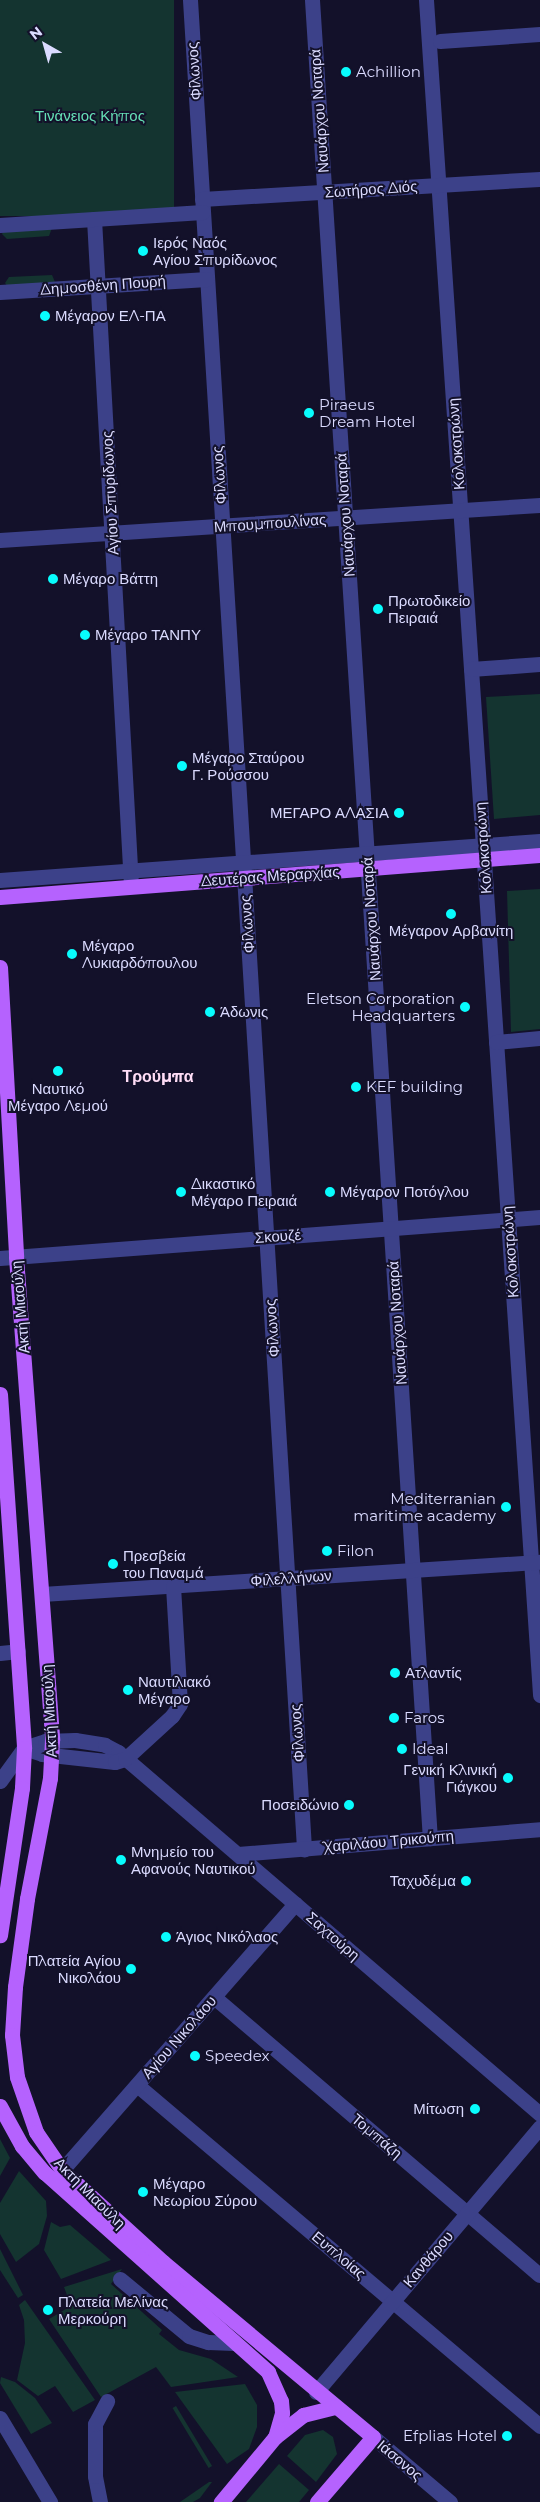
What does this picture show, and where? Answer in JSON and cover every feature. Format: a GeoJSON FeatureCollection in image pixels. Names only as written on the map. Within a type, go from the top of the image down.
{"type":"FeatureCollection","features":[{"type":"Feature","properties":{"kind":"main road","name":"Δευτέρας Μεραρχίας"},"geometry":{"type":"LineString","coordinates":[[0,897],[244,878],[367,861],[483,852],[540,855]]}},
{"type":"Feature","properties":{"kind":"main road","name":"Ακτή Μιαούλη"},"geometry":{"type":"LineString","coordinates":[[0,967],[16,1256],[52,1747],[27,1899],[12,2035],[17,2077],[28,2115],[62,2170],[163,2262],[316,2392],[373,2437]]}},
{"type":"Feature","properties":{"kind":"main road","name":"Ακτή Μιαούλη"},"geometry":{"type":"LineString","coordinates":[[0,1394],[24,1748],[22,1788],[4,1893],[0,1936]]}},
{"type":"Feature","properties":{"kind":"main road","name":"Ακτή Μιαούλη"},"geometry":{"type":"LineString","coordinates":[[0,2106],[22,2146],[44,2173],[268,2372],[278,2393],[282,2413],[275,2437],[267,2451],[221,2502]]}},
{"type":"Feature","properties":{"kind":"main road","name":"Ακτή Μιαούλη"},"geometry":{"type":"LineString","coordinates":[[275,2437],[303,2415],[334,2407]]}},
{"type":"Feature","properties":{"kind":"main road"},"geometry":{"type":"LineString","coordinates":[[317,2502],[373,2437]]}},
{"type":"Feature","properties":{"kind":"street","name":"Φίλωνος"},"geometry":{"type":"LineString","coordinates":[[190,0],[304,1848]]}},
{"type":"Feature","properties":{"kind":"street","name":"Ναυάρχου Νοταρά"},"geometry":{"type":"LineString","coordinates":[[312,0],[430,1838]]}},
{"type":"Feature","properties":{"kind":"street","name":"Κολοκοτρώνη"},"geometry":{"type":"LineString","coordinates":[[426,0],[508,1220],[536,1562],[540,1695]]}},
{"type":"Feature","properties":{"kind":"street"},"geometry":{"type":"LineString","coordinates":[[440,41],[540,34]]}},
{"type":"Feature","properties":{"kind":"street","name":"Σωτήρος Διός"},"geometry":{"type":"LineString","coordinates":[[0,225],[94,219],[324,192],[540,179]]}},
{"type":"Feature","properties":{"kind":"street","name":"Αγίου Σπυρίδωνος"},"geometry":{"type":"LineString","coordinates":[[94,219],[131,886]]}},
{"type":"Feature","properties":{"kind":"street","name":"Δημοσθένη Πουρή"},"geometry":{"type":"LineString","coordinates":[[0,292],[207,279]]}},
{"type":"Feature","properties":{"kind":"street","name":"Μπουμπουλίνας"},"geometry":{"type":"LineString","coordinates":[[0,540],[540,505]]}},
{"type":"Feature","properties":{"kind":"street"},"geometry":{"type":"LineString","coordinates":[[471,672],[540,664]]}},
{"type":"Feature","properties":{"kind":"street"},"geometry":{"type":"LineString","coordinates":[[471,672],[540,669]]}},
{"type":"Feature","properties":{"kind":"street","name":"Δευτέρας Μεραρχίας"},"geometry":{"type":"LineString","coordinates":[[483,852],[540,841]]}},
{"type":"Feature","properties":{"kind":"street","name":"Δευτέρας Μεραρχίας"},"geometry":{"type":"LineString","coordinates":[[0,880],[243,862],[367,861]]}},
{"type":"Feature","properties":{"kind":"street"},"geometry":{"type":"LineString","coordinates":[[496,1042],[540,1038]]}},
{"type":"Feature","properties":{"kind":"street","name":"Σκουζέ"},"geometry":{"type":"LineString","coordinates":[[0,1258],[540,1217]]}},
{"type":"Feature","properties":{"kind":"street","name":"Φιλελλήνων"},"geometry":{"type":"LineString","coordinates":[[42,1594],[536,1562]]}},
{"type":"Feature","properties":{"kind":"street"},"geometry":{"type":"LineString","coordinates":[[125,1759],[172,1716],[180,1704],[173,1586]]}},
{"type":"Feature","properties":{"kind":"street"},"geometry":{"type":"LineString","coordinates":[[0,1652],[18,1651]]}},
{"type":"Feature","properties":{"kind":"street","name":"Σαχτούρη"},"geometry":{"type":"LineString","coordinates":[[24,1748],[97,1743],[112,1748],[540,2114]]}},
{"type":"Feature","properties":{"kind":"street"},"geometry":{"type":"LineString","coordinates":[[0,1781],[24,1748]]}},
{"type":"Feature","properties":{"kind":"street"},"geometry":{"type":"LineString","coordinates":[[0,1787],[22,1788]]}},
{"type":"Feature","properties":{"kind":"street","name":"Χαριλάου Τρικούπη"},"geometry":{"type":"LineString","coordinates":[[238,1854],[540,1829]]}},
{"type":"Feature","properties":{"kind":"street","name":"Αγίου Νικολάου"},"geometry":{"type":"LineString","coordinates":[[62,2170],[295,1904]]}},
{"type":"Feature","properties":{"kind":"street","name":"Τομπάζη"},"geometry":{"type":"LineString","coordinates":[[214,1996],[540,2274]]}},
{"type":"Feature","properties":{"kind":"street","name":"Ευπλοίας"},"geometry":{"type":"LineString","coordinates":[[137,2085],[540,2426]]}},
{"type":"Feature","properties":{"kind":"street","name":"Κανθάρου"},"geometry":{"type":"LineString","coordinates":[[316,2392],[540,2127]]}},
{"type":"Feature","properties":{"kind":"street"},"geometry":{"type":"LineString","coordinates":[[120,2280],[189,2336],[208,2342],[234,2343]]}},
{"type":"Feature","properties":{"kind":"street"},"geometry":{"type":"LineString","coordinates":[[100,2502],[95,2476],[95,2424],[107,2401]]}},
{"type":"Feature","properties":{"kind":"street"},"geometry":{"type":"LineString","coordinates":[[0,2418],[50,2502]]}},
{"type":"Feature","properties":{"kind":"street","name":"Ιάσονος"},"geometry":{"type":"LineString","coordinates":[[373,2437],[450,2502]]}},
{"type":"Feature","properties":{"kind":"green space","name":"Τινάνειος Κήπος"},"geometry":{"type":"Polygon","coordinates":[[[0,0],[174,0],[174,216],[0,216],[0,0]]]}},
{"type":"Feature","properties":{"kind":"green space"},"geometry":{"type":"Polygon","coordinates":[[[52,228],[49,236],[7,239],[2,234],[4,230],[52,228]]]}},
{"type":"Feature","properties":{"kind":"green space"},"geometry":{"type":"Polygon","coordinates":[[[52,275],[55,282],[7,286],[5,283],[9,277],[52,275]]]}},
{"type":"Feature","properties":{"kind":"green space"},"geometry":{"type":"Polygon","coordinates":[[[540,694],[540,815],[494,819],[486,697],[540,694]]]}},
{"type":"Feature","properties":{"kind":"green space"},"geometry":{"type":"Polygon","coordinates":[[[540,889],[540,1029],[511,1032],[507,891],[540,889]]]}},
{"type":"Feature","properties":{"kind":"green space"},"geometry":{"type":"Polygon","coordinates":[[[0,2139],[10,2158],[0,2176],[0,2139]]]}},
{"type":"Feature","properties":{"kind":"green space"},"geometry":{"type":"Polygon","coordinates":[[[19,2171],[46,2201],[47,2216],[39,2244],[16,2262],[0,2234],[0,2203],[19,2171]]]}},
{"type":"Feature","properties":{"kind":"green space"},"geometry":{"type":"Polygon","coordinates":[[[51,2222],[60,2227],[70,2225],[111,2260],[61,2279],[44,2250],[51,2222]]]}},
{"type":"Feature","properties":{"kind":"green space"},"geometry":{"type":"Polygon","coordinates":[[[0,2249],[23,2295],[18,2298],[0,2270],[0,2249]]]}},
{"type":"Feature","properties":{"kind":"green space"},"geometry":{"type":"Polygon","coordinates":[[[122,2269],[111,2284],[162,2330],[159,2334],[179,2350],[211,2359],[238,2377],[171,2387],[156,2367],[101,2397],[49,2319],[71,2306],[64,2287],[122,2269]]]}},
{"type":"Feature","properties":{"kind":"green space"},"geometry":{"type":"Polygon","coordinates":[[[25,2300],[95,2400],[73,2412],[55,2386],[38,2396],[17,2380],[25,2343],[24,2320],[19,2305],[25,2300]]]}},
{"type":"Feature","properties":{"kind":"green space"},"geometry":{"type":"Polygon","coordinates":[[[1,2377],[15,2382],[35,2398],[52,2423],[31,2434],[0,2383],[1,2377]]]}},
{"type":"Feature","properties":{"kind":"green space"},"geometry":{"type":"Polygon","coordinates":[[[245,2384],[257,2405],[257,2427],[249,2449],[227,2464],[175,2392],[245,2384]]]}},
{"type":"Feature","properties":{"kind":"green space"},"geometry":{"type":"Polygon","coordinates":[[[176,2406],[212,2466],[209,2468],[173,2408],[176,2406]]]}},
{"type":"Feature","properties":{"kind":"green space"},"geometry":{"type":"Polygon","coordinates":[[[323,2430],[333,2437],[337,2454],[316,2482],[287,2456],[305,2435],[323,2430]]]}},
{"type":"Feature","properties":{"kind":"green space"},"geometry":{"type":"Polygon","coordinates":[[[279,2464],[309,2490],[299,2502],[246,2502],[279,2464]]]}},
{"type":"Feature","properties":{"kind":"green space"},"geometry":{"type":"Polygon","coordinates":[[[209,2482],[212,2482],[200,2498],[193,2502],[180,2502],[209,2482]]]}},
{"type":"Feature","properties":{"kind":"place","name":"Achillion"},"geometry":{"type":"Point","coordinates":[346,72]}},
{"type":"Feature","properties":{"kind":"place","name":"Ιερός Ναός Αγίου Σπυρίδωνος"},"geometry":{"type":"Point","coordinates":[143,251]}},
{"type":"Feature","properties":{"kind":"place","name":"Μέγαρον ΕΛ-ΠΑ"},"geometry":{"type":"Point","coordinates":[45,316]}},
{"type":"Feature","properties":{"kind":"place","name":"Piraeus Dream Hotel"},"geometry":{"type":"Point","coordinates":[309,413]}},
{"type":"Feature","properties":{"kind":"place","name":"Μέγαρο Βάττη"},"geometry":{"type":"Point","coordinates":[53,579]}},
{"type":"Feature","properties":{"kind":"place","name":"Πρωτοδικείο Πειραιά"},"geometry":{"type":"Point","coordinates":[378,609]}},
{"type":"Feature","properties":{"kind":"place","name":"Μέγαρο ΤΑΝΠΥ"},"geometry":{"type":"Point","coordinates":[85,635]}},
{"type":"Feature","properties":{"kind":"place","name":"Μέγαρο Σταύρου Γ. Ρούσσου"},"geometry":{"type":"Point","coordinates":[182,766]}},
{"type":"Feature","properties":{"kind":"place","name":"ΜΕΓΑΡΟ ΑΛΑΣΙΑ"},"geometry":{"type":"Point","coordinates":[399,813]}},
{"type":"Feature","properties":{"kind":"place","name":"Μέγαρον Αρβανίτη"},"geometry":{"type":"Point","coordinates":[451,914]}},
{"type":"Feature","properties":{"kind":"place","name":"Μέγαρο Λυκιαρδόπουλου"},"geometry":{"type":"Point","coordinates":[72,954]}},
{"type":"Feature","properties":{"kind":"place","name":"Eletson Corporation Headquarters"},"geometry":{"type":"Point","coordinates":[465,1007]}},
{"type":"Feature","properties":{"kind":"place","name":"Άδωνις"},"geometry":{"type":"Point","coordinates":[210,1012]}},
{"type":"Feature","properties":{"kind":"place","name":"Ναυτικό Μέγαρο Λεμού"},"geometry":{"type":"Point","coordinates":[58,1071]}},
{"type":"Feature","properties":{"kind":"place","name":"KEF building"},"geometry":{"type":"Point","coordinates":[356,1087]}},
{"type":"Feature","properties":{"kind":"place","name":"Δικαστικό Μέγαρο Πειραιά"},"geometry":{"type":"Point","coordinates":[181,1192]}},
{"type":"Feature","properties":{"kind":"place","name":"Μέγαρον Ποτόγλου"},"geometry":{"type":"Point","coordinates":[330,1192]}},
{"type":"Feature","properties":{"kind":"place","name":"Mediterranian maritime academy"},"geometry":{"type":"Point","coordinates":[506,1507]}},
{"type":"Feature","properties":{"kind":"place","name":"Filon"},"geometry":{"type":"Point","coordinates":[327,1551]}},
{"type":"Feature","properties":{"kind":"place","name":"Πρεσβεία του Παναμά"},"geometry":{"type":"Point","coordinates":[113,1564]}},
{"type":"Feature","properties":{"kind":"place","name":"Ατλαντίς"},"geometry":{"type":"Point","coordinates":[395,1673]}},
{"type":"Feature","properties":{"kind":"place","name":"Ναυτιλιακό Μέγαρο"},"geometry":{"type":"Point","coordinates":[128,1690]}},
{"type":"Feature","properties":{"kind":"place","name":"Faros"},"geometry":{"type":"Point","coordinates":[394,1718]}},
{"type":"Feature","properties":{"kind":"place","name":"Ideal"},"geometry":{"type":"Point","coordinates":[402,1749]}},
{"type":"Feature","properties":{"kind":"place","name":"Γενική Κλινική Γιάγκου"},"geometry":{"type":"Point","coordinates":[508,1778]}},
{"type":"Feature","properties":{"kind":"place","name":"Ποσειδώνιο"},"geometry":{"type":"Point","coordinates":[349,1805]}},
{"type":"Feature","properties":{"kind":"place","name":"Μνημείο του Αφανούς Ναυτικού"},"geometry":{"type":"Point","coordinates":[121,1860]}},
{"type":"Feature","properties":{"kind":"place","name":"Ταχυδέμα"},"geometry":{"type":"Point","coordinates":[466,1881]}},
{"type":"Feature","properties":{"kind":"place","name":"Άγιος Νικόλαος"},"geometry":{"type":"Point","coordinates":[166,1937]}},
{"type":"Feature","properties":{"kind":"place","name":"Πλατεία Αγίου Νικολάου"},"geometry":{"type":"Point","coordinates":[131,1969]}},
{"type":"Feature","properties":{"kind":"place","name":"Speedex"},"geometry":{"type":"Point","coordinates":[195,2056]}},
{"type":"Feature","properties":{"kind":"place","name":"Μίτωση"},"geometry":{"type":"Point","coordinates":[475,2109]}},
{"type":"Feature","properties":{"kind":"place","name":"Μέγαρο Νεωρίου Σύρου"},"geometry":{"type":"Point","coordinates":[143,2192]}},
{"type":"Feature","properties":{"kind":"place","name":"Πλατεία Μελίνας Μερκούρη"},"geometry":{"type":"Point","coordinates":[48,2310]}},
{"type":"Feature","properties":{"kind":"place","name":"Efplias Hotel"},"geometry":{"type":"Point","coordinates":[507,2436]}},
{"type":"Feature","properties":{"kind":"district","name":"Τρούμπα"},"geometry":{"type":"Point","coordinates":[158,1077]}}]}
